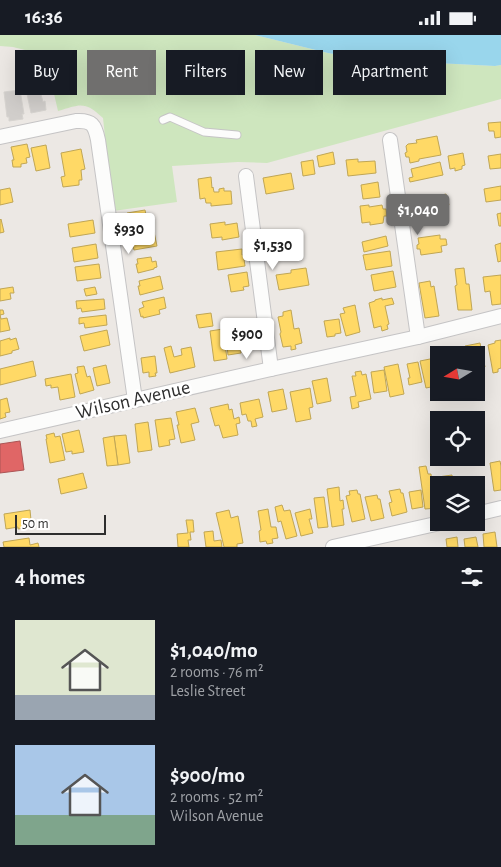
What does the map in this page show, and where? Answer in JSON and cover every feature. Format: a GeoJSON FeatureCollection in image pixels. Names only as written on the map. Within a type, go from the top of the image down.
{"type":"FeatureCollection","features":[{"type":"Feature","properties":{"kind":"street"},"geometry":{"type":"LineString","coordinates":[[0,137],[76,121],[92,124],[96,131],[136,400]]}},
{"type":"Feature","properties":{"kind":"street"},"geometry":{"type":"LineString","coordinates":[[390,139],[418,337]]}},
{"type":"Feature","properties":{"kind":"street"},"geometry":{"type":"LineString","coordinates":[[246,176],[271,369]]}},
{"type":"Feature","properties":{"kind":"street","name":"Wilson Avenue"},"geometry":{"type":"LineString","coordinates":[[0,431],[418,337],[501,316]]}},
{"type":"Feature","properties":{"kind":"street"},"geometry":{"type":"LineString","coordinates":[[485,512],[501,508]]}},
{"type":"Feature","properties":{"kind":"street"},"geometry":{"type":"LineString","coordinates":[[333,547],[430,525]]}},
{"type":"Feature","properties":{"kind":"lane"},"geometry":{"type":"LineString","coordinates":[[163,120],[170,117],[204,131],[237,135]]}},
{"type":"Feature","properties":{"kind":"green space"},"geometry":{"type":"Polygon","coordinates":[[[0,35],[255,35],[316,50],[255,50],[255,95],[323,95],[323,52],[333,54],[333,95],[446,95],[446,64],[501,65],[501,99],[267,163],[238,162],[172,166],[177,202],[113,211],[103,118],[92,109],[82,105],[58,111],[54,95],[77,95],[77,50],[25,50],[0,46],[0,35]]]}},
{"type":"Feature","properties":{"kind":"water"},"geometry":{"type":"Polygon","coordinates":[[[255,35],[501,35],[501,65],[446,64],[446,50],[333,50],[333,54],[323,52],[323,50],[316,50],[255,35]]]}},
{"type":"Feature","properties":{"kind":"building: Homes"},"geometry":{"type":"Polygon","coordinates":[[[501,122],[501,137],[495,138],[494,131],[489,131],[488,123],[501,122]]]}},
{"type":"Feature","properties":{"kind":"building: Homes"},"geometry":{"type":"Polygon","coordinates":[[[437,136],[441,155],[419,159],[419,161],[410,163],[409,157],[406,157],[405,153],[407,152],[406,146],[408,144],[417,143],[416,140],[437,136]]]}},
{"type":"Feature","properties":{"kind":"building: Homes"},"geometry":{"type":"Polygon","coordinates":[[[27,144],[30,157],[26,158],[27,163],[21,164],[21,167],[13,167],[12,160],[14,160],[11,147],[27,144]]]}},
{"type":"Feature","properties":{"kind":"building: Homes"},"geometry":{"type":"Polygon","coordinates":[[[46,145],[50,168],[36,171],[31,148],[46,145]]]}},
{"type":"Feature","properties":{"kind":"building: Homes"},"geometry":{"type":"Polygon","coordinates":[[[81,149],[85,169],[81,170],[82,180],[79,180],[79,185],[63,187],[61,177],[65,176],[61,153],[81,149]]]}},
{"type":"Feature","properties":{"kind":"building: Homes"},"geometry":{"type":"Polygon","coordinates":[[[333,152],[335,164],[319,167],[317,156],[333,152]]]}},
{"type":"Feature","properties":{"kind":"building: Homes"},"geometry":{"type":"Polygon","coordinates":[[[463,153],[465,165],[462,166],[462,169],[455,171],[455,168],[450,169],[448,156],[463,153]]]}},
{"type":"Feature","properties":{"kind":"building: Homes"},"geometry":{"type":"Polygon","coordinates":[[[501,154],[501,168],[490,169],[488,156],[501,154]]]}},
{"type":"Feature","properties":{"kind":"building: Homes"},"geometry":{"type":"Polygon","coordinates":[[[358,159],[358,162],[375,161],[376,173],[348,176],[346,160],[358,159]]]}},
{"type":"Feature","properties":{"kind":"building: Homes"},"geometry":{"type":"Polygon","coordinates":[[[313,160],[315,174],[303,176],[301,162],[313,160]]]}},
{"type":"Feature","properties":{"kind":"building: Homes"},"geometry":{"type":"Polygon","coordinates":[[[440,162],[443,175],[410,182],[409,178],[413,177],[411,169],[440,162]]]}},
{"type":"Feature","properties":{"kind":"building: Homes"},"geometry":{"type":"Polygon","coordinates":[[[291,173],[294,189],[266,194],[263,178],[291,173]]]}},
{"type":"Feature","properties":{"kind":"building: Homes"},"geometry":{"type":"Polygon","coordinates":[[[211,177],[214,192],[219,192],[219,189],[224,188],[224,191],[231,191],[232,204],[211,206],[211,203],[206,203],[205,198],[200,199],[198,179],[211,177]]]}},
{"type":"Feature","properties":{"kind":"building: Homes"},"geometry":{"type":"Polygon","coordinates":[[[378,182],[380,197],[363,199],[361,185],[378,182]]]}},
{"type":"Feature","properties":{"kind":"building: Homes"},"geometry":{"type":"Polygon","coordinates":[[[501,186],[501,200],[486,202],[484,189],[501,186]]]}},
{"type":"Feature","properties":{"kind":"building: Homes"},"geometry":{"type":"Polygon","coordinates":[[[10,188],[13,202],[0,205],[0,190],[10,188]]]}},
{"type":"Feature","properties":{"kind":"building: Homes"},"geometry":{"type":"Polygon","coordinates":[[[446,194],[449,205],[432,209],[431,211],[419,212],[417,201],[446,194]]]}},
{"type":"Feature","properties":{"kind":"building: Homes"},"geometry":{"type":"Polygon","coordinates":[[[369,205],[369,207],[382,205],[383,209],[386,209],[387,216],[384,216],[383,223],[370,225],[370,222],[362,223],[360,206],[369,205]]]}},
{"type":"Feature","properties":{"kind":"building: Homes"},"geometry":{"type":"Polygon","coordinates":[[[145,210],[148,224],[130,227],[127,213],[145,210]]]}},
{"type":"Feature","properties":{"kind":"building: Homes"},"geometry":{"type":"Polygon","coordinates":[[[501,213],[501,226],[499,226],[497,214],[501,213]]]}},
{"type":"Feature","properties":{"kind":"building: Homes"},"geometry":{"type":"Polygon","coordinates":[[[0,220],[4,232],[0,233],[0,220]]]}},
{"type":"Feature","properties":{"kind":"building: Homes"},"geometry":{"type":"Polygon","coordinates":[[[93,220],[95,233],[70,237],[68,224],[93,220]]]}},
{"type":"Feature","properties":{"kind":"building: Homes"},"geometry":{"type":"Polygon","coordinates":[[[225,222],[225,225],[237,223],[239,237],[222,240],[222,237],[212,238],[210,224],[225,222]]]}},
{"type":"Feature","properties":{"kind":"building: Homes"},"geometry":{"type":"Polygon","coordinates":[[[154,232],[157,246],[134,250],[133,246],[131,247],[131,243],[134,241],[133,237],[154,232]]]}},
{"type":"Feature","properties":{"kind":"building: Homes"},"geometry":{"type":"Polygon","coordinates":[[[440,235],[440,239],[446,239],[447,245],[441,246],[442,252],[421,255],[420,249],[417,249],[419,244],[418,238],[440,235]]]}},
{"type":"Feature","properties":{"kind":"building: Homes"},"geometry":{"type":"Polygon","coordinates":[[[386,236],[388,246],[364,252],[362,242],[386,236]]]}},
{"type":"Feature","properties":{"kind":"building: Homes"},"geometry":{"type":"Polygon","coordinates":[[[501,243],[501,261],[498,262],[495,245],[501,243]]]}},
{"type":"Feature","properties":{"kind":"building: Homes"},"geometry":{"type":"Polygon","coordinates":[[[96,244],[98,258],[74,262],[72,248],[96,244]]]}},
{"type":"Feature","properties":{"kind":"building: Homes"},"geometry":{"type":"Polygon","coordinates":[[[242,249],[242,255],[246,254],[246,259],[244,259],[245,266],[218,270],[216,252],[242,249]]]}},
{"type":"Feature","properties":{"kind":"building: Homes"},"geometry":{"type":"Polygon","coordinates":[[[390,251],[392,266],[366,270],[363,255],[390,251]]]}},
{"type":"Feature","properties":{"kind":"building: Homes"},"geometry":{"type":"Polygon","coordinates":[[[151,257],[152,262],[156,261],[157,267],[138,273],[137,259],[151,257]]]}},
{"type":"Feature","properties":{"kind":"building: Homes"},"geometry":{"type":"Polygon","coordinates":[[[99,264],[101,278],[77,281],[75,267],[99,264]]]}},
{"type":"Feature","properties":{"kind":"building: Homes"},"geometry":{"type":"Polygon","coordinates":[[[306,268],[309,285],[279,290],[276,275],[306,268]]]}},
{"type":"Feature","properties":{"kind":"building: Homes"},"geometry":{"type":"Polygon","coordinates":[[[464,268],[466,284],[469,284],[472,310],[458,310],[455,269],[464,268]]]}},
{"type":"Feature","properties":{"kind":"building: Homes"},"geometry":{"type":"Polygon","coordinates":[[[393,271],[396,287],[374,291],[371,275],[393,271]]]}},
{"type":"Feature","properties":{"kind":"building: Homes"},"geometry":{"type":"Polygon","coordinates":[[[247,272],[249,286],[243,287],[244,290],[231,292],[228,275],[247,272]]]}},
{"type":"Feature","properties":{"kind":"building: Homes"},"geometry":{"type":"Polygon","coordinates":[[[501,275],[501,304],[492,305],[490,291],[485,292],[483,277],[501,275]]]}},
{"type":"Feature","properties":{"kind":"building: Homes"},"geometry":{"type":"Polygon","coordinates":[[[160,276],[163,289],[140,295],[139,281],[160,276]]]}},
{"type":"Feature","properties":{"kind":"building: Homes"},"geometry":{"type":"Polygon","coordinates":[[[430,281],[431,287],[434,286],[439,316],[425,318],[419,283],[430,281]]]}},
{"type":"Feature","properties":{"kind":"building: Homes"},"geometry":{"type":"Polygon","coordinates":[[[13,287],[14,293],[10,293],[11,299],[0,301],[0,289],[13,287]]]}},
{"type":"Feature","properties":{"kind":"building: Homes"},"geometry":{"type":"Polygon","coordinates":[[[95,287],[97,294],[86,296],[84,289],[95,287]]]}},
{"type":"Feature","properties":{"kind":"building: Homes"},"geometry":{"type":"Polygon","coordinates":[[[164,297],[166,308],[159,310],[160,314],[141,317],[139,309],[144,307],[142,302],[164,297]]]}},
{"type":"Feature","properties":{"kind":"building: Homes"},"geometry":{"type":"Polygon","coordinates":[[[382,298],[382,300],[392,298],[394,304],[385,306],[389,324],[387,325],[388,329],[382,331],[381,326],[374,328],[369,303],[382,298]]]}},
{"type":"Feature","properties":{"kind":"building: Homes"},"geometry":{"type":"Polygon","coordinates":[[[104,299],[105,309],[82,312],[81,308],[77,309],[76,301],[104,299]]]}},
{"type":"Feature","properties":{"kind":"building: Homes"},"geometry":{"type":"Polygon","coordinates":[[[355,305],[360,332],[346,336],[340,314],[345,313],[343,308],[355,305]]]}},
{"type":"Feature","properties":{"kind":"building: Homes"},"geometry":{"type":"Polygon","coordinates":[[[0,310],[3,310],[4,314],[0,315],[0,310]]]}},
{"type":"Feature","properties":{"kind":"building: Homes"},"geometry":{"type":"Polygon","coordinates":[[[291,310],[294,329],[299,328],[302,343],[295,345],[296,349],[291,350],[291,346],[283,347],[278,317],[283,316],[283,312],[291,310]]]}},
{"type":"Feature","properties":{"kind":"building: Homes"},"geometry":{"type":"Polygon","coordinates":[[[211,313],[213,326],[199,328],[196,315],[211,313]]]}},
{"type":"Feature","properties":{"kind":"building: Homes"},"geometry":{"type":"Polygon","coordinates":[[[0,315],[1,319],[7,318],[10,330],[0,332],[0,315]]]}},
{"type":"Feature","properties":{"kind":"building: Homes"},"geometry":{"type":"Polygon","coordinates":[[[106,315],[107,325],[85,328],[84,323],[79,324],[79,318],[106,315]]]}},
{"type":"Feature","properties":{"kind":"building: Homes"},"geometry":{"type":"Polygon","coordinates":[[[339,319],[341,333],[327,337],[324,321],[339,319]]]}},
{"type":"Feature","properties":{"kind":"building: Homes"},"geometry":{"type":"Polygon","coordinates":[[[223,329],[227,359],[214,361],[210,331],[223,329]]]}},
{"type":"Feature","properties":{"kind":"building: Homes"},"geometry":{"type":"Polygon","coordinates":[[[107,330],[110,345],[84,351],[80,336],[107,330]]]}},
{"type":"Feature","properties":{"kind":"building: Homes"},"geometry":{"type":"Polygon","coordinates":[[[239,334],[241,353],[228,355],[226,336],[239,334]]]}},
{"type":"Feature","properties":{"kind":"building: Homes"},"geometry":{"type":"Polygon","coordinates":[[[10,338],[10,340],[16,338],[19,349],[0,356],[0,341],[10,338]]]}},
{"type":"Feature","properties":{"kind":"building: Homes"},"geometry":{"type":"Polygon","coordinates":[[[501,340],[501,368],[498,369],[498,372],[493,373],[488,345],[501,340]]]}},
{"type":"Feature","properties":{"kind":"building: Homes"},"geometry":{"type":"Polygon","coordinates":[[[480,343],[481,346],[465,346],[480,343]]]}},
{"type":"Feature","properties":{"kind":"building: Homes"},"geometry":{"type":"Polygon","coordinates":[[[171,346],[174,357],[182,355],[181,349],[191,347],[195,367],[170,373],[164,348],[171,346]]]}},
{"type":"Feature","properties":{"kind":"building: Homes"},"geometry":{"type":"Polygon","coordinates":[[[155,356],[157,373],[155,373],[156,376],[149,377],[149,372],[143,373],[141,358],[155,356]]]}},
{"type":"Feature","properties":{"kind":"building: Homes"},"geometry":{"type":"Polygon","coordinates":[[[430,359],[430,387],[426,388],[420,361],[430,359]]]}},
{"type":"Feature","properties":{"kind":"building: Homes"},"geometry":{"type":"Polygon","coordinates":[[[33,361],[36,376],[0,385],[0,369],[33,361]]]}},
{"type":"Feature","properties":{"kind":"building: Homes"},"geometry":{"type":"Polygon","coordinates":[[[418,362],[422,382],[409,385],[408,378],[410,378],[407,364],[418,362]]]}},
{"type":"Feature","properties":{"kind":"building: Homes"},"geometry":{"type":"Polygon","coordinates":[[[398,364],[404,394],[390,397],[384,367],[398,364]]]}},
{"type":"Feature","properties":{"kind":"building: Homes"},"geometry":{"type":"Polygon","coordinates":[[[106,365],[110,383],[97,386],[93,368],[106,365]]]}},
{"type":"Feature","properties":{"kind":"building: Homes"},"geometry":{"type":"Polygon","coordinates":[[[84,366],[87,377],[90,376],[94,390],[80,394],[75,374],[78,373],[77,367],[84,366]]]}},
{"type":"Feature","properties":{"kind":"building: Homes"},"geometry":{"type":"Polygon","coordinates":[[[384,370],[387,391],[374,393],[371,372],[384,370]]]}},
{"type":"Feature","properties":{"kind":"building: Homes"},"geometry":{"type":"Polygon","coordinates":[[[361,371],[362,375],[366,374],[371,399],[358,402],[359,407],[352,409],[350,397],[356,396],[352,376],[356,376],[355,372],[361,371]]]}},
{"type":"Feature","properties":{"kind":"building: Homes"},"geometry":{"type":"Polygon","coordinates":[[[71,374],[75,397],[60,400],[58,387],[51,388],[51,385],[46,386],[45,379],[71,374]]]}},
{"type":"Feature","properties":{"kind":"building: Homes"},"geometry":{"type":"Polygon","coordinates":[[[327,378],[331,401],[317,404],[312,381],[327,378]]]}},
{"type":"Feature","properties":{"kind":"building: Homes"},"geometry":{"type":"Polygon","coordinates":[[[310,388],[313,407],[309,408],[311,419],[296,422],[290,392],[310,388]]]}},
{"type":"Feature","properties":{"kind":"building: Homes"},"geometry":{"type":"Polygon","coordinates":[[[283,389],[287,409],[272,412],[268,392],[283,389]]]}},
{"type":"Feature","properties":{"kind":"building: Homes"},"geometry":{"type":"Polygon","coordinates":[[[7,398],[10,412],[5,413],[6,417],[0,419],[0,400],[7,398]]]}},
{"type":"Feature","properties":{"kind":"building: Homes"},"geometry":{"type":"Polygon","coordinates":[[[259,399],[263,417],[255,419],[257,426],[252,427],[251,421],[248,421],[246,414],[242,415],[240,403],[259,399]]]}},
{"type":"Feature","properties":{"kind":"building: Homes"},"geometry":{"type":"Polygon","coordinates":[[[228,404],[229,410],[232,409],[234,419],[239,417],[240,423],[236,424],[238,435],[223,438],[219,425],[215,426],[210,408],[228,404]]]}},
{"type":"Feature","properties":{"kind":"building: Homes"},"geometry":{"type":"Polygon","coordinates":[[[195,408],[199,422],[191,424],[195,440],[181,443],[176,412],[195,408]]]}},
{"type":"Feature","properties":{"kind":"building: Homes"},"geometry":{"type":"Polygon","coordinates":[[[171,418],[175,439],[169,440],[170,445],[159,447],[155,420],[171,418]]]}},
{"type":"Feature","properties":{"kind":"building: Homes"},"geometry":{"type":"Polygon","coordinates":[[[148,422],[152,450],[138,452],[135,424],[148,422]]]}},
{"type":"Feature","properties":{"kind":"building: Homes"},"geometry":{"type":"Polygon","coordinates":[[[79,430],[84,452],[72,454],[72,451],[66,452],[62,434],[79,430]]]}},
{"type":"Feature","properties":{"kind":"building: Homes"},"geometry":{"type":"Polygon","coordinates":[[[54,433],[55,437],[60,436],[65,460],[50,463],[46,435],[54,433]]]}},
{"type":"Feature","properties":{"kind":"building: Homes"},"geometry":{"type":"Polygon","coordinates":[[[126,435],[130,463],[118,465],[114,436],[126,435]]]}},
{"type":"Feature","properties":{"kind":"building: Homes"},"geometry":{"type":"Polygon","coordinates":[[[114,436],[118,465],[107,466],[103,438],[114,436]]]}},
{"type":"Feature","properties":{"kind":"building: Homes"},"geometry":{"type":"Polygon","coordinates":[[[500,461],[501,490],[494,491],[490,463],[500,461]]]}},
{"type":"Feature","properties":{"kind":"building: Homes"},"geometry":{"type":"Polygon","coordinates":[[[426,466],[428,474],[431,474],[430,509],[425,509],[419,467],[426,466]]]}},
{"type":"Feature","properties":{"kind":"building: Homes"},"geometry":{"type":"Polygon","coordinates":[[[83,473],[87,488],[61,494],[58,479],[83,473]]]}},
{"type":"Feature","properties":{"kind":"building: Homes"},"geometry":{"type":"Polygon","coordinates":[[[339,487],[340,501],[343,500],[344,525],[332,527],[327,489],[339,487]]]}},
{"type":"Feature","properties":{"kind":"building: Homes"},"geometry":{"type":"Polygon","coordinates":[[[400,489],[401,493],[403,493],[407,512],[392,516],[389,503],[392,502],[389,491],[400,489]]]}},
{"type":"Feature","properties":{"kind":"building: Homes"},"geometry":{"type":"Polygon","coordinates":[[[357,490],[358,494],[360,494],[365,519],[352,522],[346,496],[350,495],[349,491],[357,490]]]}},
{"type":"Feature","properties":{"kind":"building: Homes"},"geometry":{"type":"Polygon","coordinates":[[[421,490],[423,507],[412,509],[409,492],[421,490]]]}},
{"type":"Feature","properties":{"kind":"building: Homes"},"geometry":{"type":"Polygon","coordinates":[[[377,495],[378,499],[380,499],[384,518],[371,521],[365,497],[377,495]]]}},
{"type":"Feature","properties":{"kind":"building: Homes"},"geometry":{"type":"Polygon","coordinates":[[[324,497],[328,527],[318,528],[314,498],[324,497]]]}},
{"type":"Feature","properties":{"kind":"building: Homes"},"geometry":{"type":"Polygon","coordinates":[[[282,505],[284,511],[290,510],[297,536],[286,539],[281,521],[278,522],[275,507],[282,505]]]}},
{"type":"Feature","properties":{"kind":"building: Homes"},"geometry":{"type":"Polygon","coordinates":[[[268,509],[271,527],[276,527],[278,538],[272,539],[273,543],[267,544],[266,541],[260,542],[259,531],[261,530],[258,511],[268,509]]]}},
{"type":"Feature","properties":{"kind":"building: Homes"},"geometry":{"type":"Polygon","coordinates":[[[310,509],[312,519],[309,519],[313,533],[301,536],[295,513],[310,509]]]}},
{"type":"Feature","properties":{"kind":"building: Homes"},"geometry":{"type":"Polygon","coordinates":[[[30,510],[31,520],[27,520],[28,528],[6,529],[4,514],[30,510]]]}},
{"type":"Feature","properties":{"kind":"building: Homes"},"geometry":{"type":"Polygon","coordinates":[[[229,510],[231,518],[238,516],[243,543],[237,544],[237,547],[224,547],[216,513],[229,510]]]}},
{"type":"Feature","properties":{"kind":"building: Homes"},"geometry":{"type":"Polygon","coordinates":[[[186,520],[193,520],[194,532],[190,532],[191,540],[188,540],[189,547],[178,547],[177,534],[188,533],[186,520]]]}},
{"type":"Feature","properties":{"kind":"building: Homes"},"geometry":{"type":"Polygon","coordinates":[[[213,531],[214,541],[221,540],[222,547],[206,547],[204,532],[213,531]]]}},
{"type":"Feature","properties":{"kind":"building: Homes"},"geometry":{"type":"Polygon","coordinates":[[[495,532],[497,547],[484,547],[483,534],[495,532]]]}},
{"type":"Feature","properties":{"kind":"building: Homes"},"geometry":{"type":"Polygon","coordinates":[[[457,537],[458,547],[447,547],[446,539],[457,537]]]}},
{"type":"Feature","properties":{"kind":"building: Homes"},"geometry":{"type":"Polygon","coordinates":[[[476,537],[478,547],[465,547],[464,539],[476,537]]]}},
{"type":"Feature","properties":{"kind":"building: Homes"},"geometry":{"type":"Polygon","coordinates":[[[29,538],[30,545],[38,543],[39,547],[4,547],[3,542],[29,538]]]}},
{"type":"Feature","properties":{"kind":"building: Shops"},"geometry":{"type":"Polygon","coordinates":[[[20,441],[24,470],[0,473],[0,444],[20,441]]]}},
{"type":"Feature","properties":{"kind":"building: Other"},"geometry":{"type":"Polygon","coordinates":[[[15,91],[15,95],[21,95],[23,119],[9,121],[4,92],[15,91]]]}},
{"type":"Feature","properties":{"kind":"building: Other"},"geometry":{"type":"Polygon","coordinates":[[[27,95],[41,95],[43,102],[45,101],[46,110],[31,113],[27,95]]]}}]}
